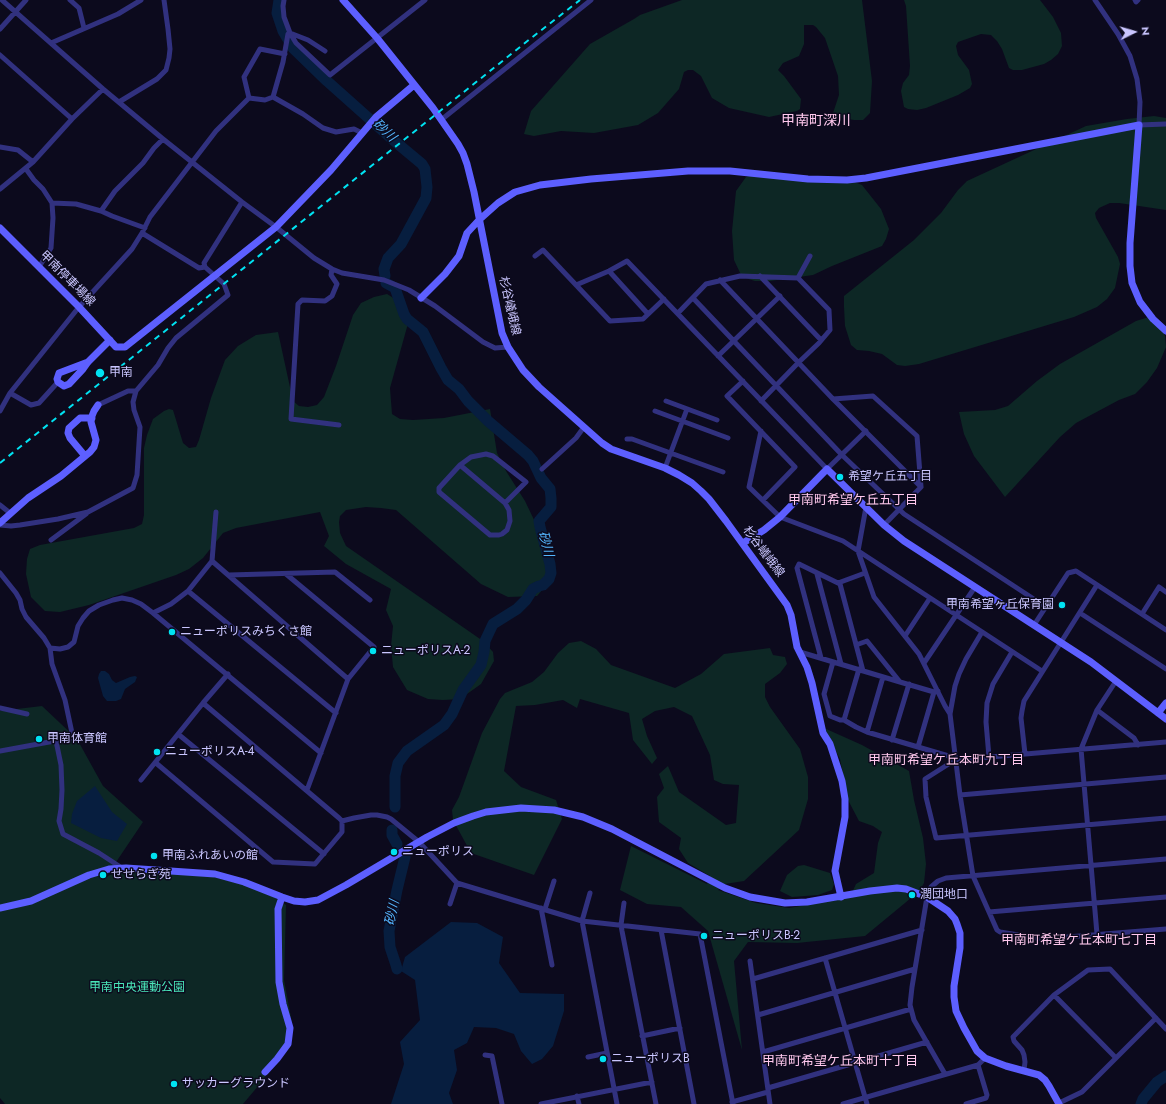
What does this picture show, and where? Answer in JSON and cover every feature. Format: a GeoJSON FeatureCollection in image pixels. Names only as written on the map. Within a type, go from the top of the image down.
{"type":"FeatureCollection","features":[{"type":"Feature","properties":{"kind":"street"},"geometry":{"type":"LineString","coordinates":[[2,0],[103,89],[163,139],[314,258],[342,273],[384,280],[409,290],[435,306],[483,342],[495,348],[508,347]]}},
{"type":"Feature","properties":{"kind":"street"},"geometry":{"type":"LineString","coordinates":[[0,30],[26,0]]}},
{"type":"Feature","properties":{"kind":"street"},"geometry":{"type":"LineString","coordinates":[[70,0],[79,8],[84,28]]}},
{"type":"Feature","properties":{"kind":"street"},"geometry":{"type":"LineString","coordinates":[[51,43],[118,14],[141,0]]}},
{"type":"Feature","properties":{"kind":"street"},"geometry":{"type":"LineString","coordinates":[[119,102],[156,79],[166,70],[170,49],[164,0]]}},
{"type":"Feature","properties":{"kind":"street"},"geometry":{"type":"LineString","coordinates":[[284,0],[284,17],[289,33],[296,43],[330,75],[425,0]]}},
{"type":"Feature","properties":{"kind":"street","name":"杉谷嶬峨線"},"geometry":{"type":"LineString","coordinates":[[343,0],[377,38],[458,144],[467,164],[502,333],[515,359],[527,375],[539,387],[610,449],[665,468],[692,483],[701,491],[713,504],[787,605],[791,615],[797,647],[812,683],[823,733],[830,744],[843,787],[845,817],[835,870],[841,896]]}},
{"type":"Feature","properties":{"kind":"street"},"geometry":{"type":"LineString","coordinates":[[441,120],[591,0]]}},
{"type":"Feature","properties":{"kind":"street"},"geometry":{"type":"LineString","coordinates":[[1095,0],[1118,34],[1130,56],[1137,79],[1140,102],[1130,243],[1132,283],[1140,302],[1153,319],[1166,331]]}},
{"type":"Feature","properties":{"kind":"street"},"geometry":{"type":"LineString","coordinates":[[1135,0],[1136,2],[1138,0]]}},
{"type":"Feature","properties":{"kind":"street"},"geometry":{"type":"LineString","coordinates":[[273,97],[285,54],[289,33]]}},
{"type":"Feature","properties":{"kind":"street"},"geometry":{"type":"LineString","coordinates":[[289,33],[308,40],[325,52]]}},
{"type":"Feature","properties":{"kind":"street"},"geometry":{"type":"LineString","coordinates":[[249,98],[244,76],[260,49],[285,54]]}},
{"type":"Feature","properties":{"kind":"street"},"geometry":{"type":"LineString","coordinates":[[0,55],[72,119]]}},
{"type":"Feature","properties":{"kind":"street"},"geometry":{"type":"LineString","coordinates":[[215,276],[276,227],[330,170],[368,126],[414,85]]}},
{"type":"Feature","properties":{"kind":"street"},"geometry":{"type":"LineString","coordinates":[[0,190],[33,162],[72,119],[103,89]]}},
{"type":"Feature","properties":{"kind":"street"},"geometry":{"type":"LineString","coordinates":[[273,97],[303,114],[323,128],[336,132],[354,129],[362,133]]}},
{"type":"Feature","properties":{"kind":"street"},"geometry":{"type":"LineString","coordinates":[[249,98],[265,100],[273,97]]}},
{"type":"Feature","properties":{"kind":"street"},"geometry":{"type":"LineString","coordinates":[[0,411],[10,393],[79,307],[132,249],[150,217],[216,131],[249,98]]}},
{"type":"Feature","properties":{"kind":"street"},"geometry":{"type":"LineString","coordinates":[[421,298],[445,274],[459,256],[467,233],[479,220],[498,203],[515,192],[540,185],[688,171],[730,171],[808,179],[847,180],[866,178],[1139,125],[1166,124]]}},
{"type":"Feature","properties":{"kind":"street"},"geometry":{"type":"LineString","coordinates":[[101,211],[116,191],[143,163],[163,139]]}},
{"type":"Feature","properties":{"kind":"street"},"geometry":{"type":"LineString","coordinates":[[0,147],[18,150],[33,162]]}},
{"type":"Feature","properties":{"kind":"street"},"geometry":{"type":"LineString","coordinates":[[26,168],[52,203],[53,218],[51,248],[40,267]]}},
{"type":"Feature","properties":{"kind":"street"},"geometry":{"type":"LineString","coordinates":[[205,268],[204,263],[242,202]]}},
{"type":"Feature","properties":{"kind":"street"},"geometry":{"type":"LineString","coordinates":[[51,540],[88,512],[133,488],[137,475],[140,427],[133,402],[136,391],[158,365],[176,338],[228,295],[224,284],[205,268],[199,268],[144,230],[101,211],[76,204],[52,203]]}},
{"type":"Feature","properties":{"kind":"street","name":"甲南停車場線"},"geometry":{"type":"LineString","coordinates":[[0,228],[116,346],[125,348],[215,276]]}},
{"type":"Feature","properties":{"kind":"street"},"geometry":{"type":"LineString","coordinates":[[535,256],[542,250],[610,321],[643,319],[664,299]]}},
{"type":"Feature","properties":{"kind":"street"},"geometry":{"type":"LineString","coordinates":[[798,278],[810,256]]}},
{"type":"Feature","properties":{"kind":"street"},"geometry":{"type":"LineString","coordinates":[[576,285],[609,271],[627,261],[827,469],[884,525],[904,541],[1091,662],[1166,719]]}},
{"type":"Feature","properties":{"kind":"street"},"geometry":{"type":"LineString","coordinates":[[332,269],[331,275],[337,284],[332,296],[326,302],[302,300],[298,304],[291,419],[339,425]]}},
{"type":"Feature","properties":{"kind":"street"},"geometry":{"type":"LineString","coordinates":[[609,271],[648,314]]}},
{"type":"Feature","properties":{"kind":"street"},"geometry":{"type":"LineString","coordinates":[[678,314],[706,284],[740,276],[798,278],[828,310],[830,330],[762,401]]}},
{"type":"Feature","properties":{"kind":"street"},"geometry":{"type":"LineString","coordinates":[[760,276],[821,340]]}},
{"type":"Feature","properties":{"kind":"street"},"geometry":{"type":"LineString","coordinates":[[720,280],[833,399],[921,487]]}},
{"type":"Feature","properties":{"kind":"street"},"geometry":{"type":"LineString","coordinates":[[718,356],[780,296]]}},
{"type":"Feature","properties":{"kind":"street"},"geometry":{"type":"LineString","coordinates":[[693,298],[842,455],[898,509],[942,540],[1046,607]]}},
{"type":"Feature","properties":{"kind":"street"},"geometry":{"type":"LineString","coordinates":[[88,362],[59,373],[56,378],[58,382],[64,386],[69,384],[110,340]]}},
{"type":"Feature","properties":{"kind":"street"},"geometry":{"type":"LineString","coordinates":[[72,368],[75,369],[77,375]]}},
{"type":"Feature","properties":{"kind":"street"},"geometry":{"type":"LineString","coordinates":[[742,381],[728,396],[795,467],[763,500]]}},
{"type":"Feature","properties":{"kind":"street"},"geometry":{"type":"LineString","coordinates":[[10,393],[31,405],[39,403],[58,382]]}},
{"type":"Feature","properties":{"kind":"street"},"geometry":{"type":"LineString","coordinates":[[0,524],[10,513],[28,498],[61,476],[85,456],[94,446],[96,440],[92,418],[98,405],[128,391],[136,391]]}},
{"type":"Feature","properties":{"kind":"street"},"geometry":{"type":"LineString","coordinates":[[833,399],[874,396],[917,436],[921,487]]}},
{"type":"Feature","properties":{"kind":"street"},"geometry":{"type":"LineString","coordinates":[[666,401],[717,420]]}},
{"type":"Feature","properties":{"kind":"street"},"geometry":{"type":"LineString","coordinates":[[665,468],[687,409]]}},
{"type":"Feature","properties":{"kind":"street"},"geometry":{"type":"LineString","coordinates":[[655,411],[728,438]]}},
{"type":"Feature","properties":{"kind":"street"},"geometry":{"type":"LineString","coordinates":[[85,456],[70,438],[68,433],[69,428],[80,418],[92,418]]}},
{"type":"Feature","properties":{"kind":"street"},"geometry":{"type":"LineString","coordinates":[[542,469],[576,438],[584,427]]}},
{"type":"Feature","properties":{"kind":"street"},"geometry":{"type":"LineString","coordinates":[[761,431],[749,487],[780,517],[843,542],[1042,672]]}},
{"type":"Feature","properties":{"kind":"street"},"geometry":{"type":"LineString","coordinates":[[742,543],[764,530],[780,517],[866,431]]}},
{"type":"Feature","properties":{"kind":"street"},"geometry":{"type":"LineString","coordinates":[[627,439],[632,438],[723,472]]}},
{"type":"Feature","properties":{"kind":"street"},"geometry":{"type":"LineString","coordinates":[[460,465],[506,503],[510,515],[507,530],[502,534],[490,535],[439,492],[439,488],[460,465],[471,457],[486,454],[493,456],[526,482],[506,503]]}},
{"type":"Feature","properties":{"kind":"street"},"geometry":{"type":"LineString","coordinates":[[884,525],[921,487]]}},
{"type":"Feature","properties":{"kind":"street"},"geometry":{"type":"LineString","coordinates":[[0,505],[10,513]]}},
{"type":"Feature","properties":{"kind":"street"},"geometry":{"type":"LineString","coordinates":[[866,507],[858,551],[874,598],[919,654],[936,691],[950,714]]}},
{"type":"Feature","properties":{"kind":"street"},"geometry":{"type":"LineString","coordinates":[[0,524],[11,526],[58,519],[88,512]]}},
{"type":"Feature","properties":{"kind":"street"},"geometry":{"type":"LineString","coordinates":[[154,613],[171,604],[188,591],[212,561],[216,512]]}},
{"type":"Feature","properties":{"kind":"street"},"geometry":{"type":"LineString","coordinates":[[212,561],[348,678]]}},
{"type":"Feature","properties":{"kind":"street"},"geometry":{"type":"LineString","coordinates":[[821,658],[797,568],[799,564],[840,584],[861,670],[844,720]]}},
{"type":"Feature","properties":{"kind":"street"},"geometry":{"type":"LineString","coordinates":[[1034,625],[1068,573],[1076,571],[1166,630]]}},
{"type":"Feature","properties":{"kind":"street"},"geometry":{"type":"LineString","coordinates":[[229,575],[336,572],[370,600]]}},
{"type":"Feature","properties":{"kind":"street"},"geometry":{"type":"LineString","coordinates":[[0,573],[16,593],[26,617],[44,638],[50,648],[52,664],[65,700],[72,734],[71,738],[0,751]]}},
{"type":"Feature","properties":{"kind":"street"},"geometry":{"type":"LineString","coordinates":[[838,583],[865,573]]}},
{"type":"Feature","properties":{"kind":"street"},"geometry":{"type":"LineString","coordinates":[[286,574],[374,647],[348,678],[306,790]]}},
{"type":"Feature","properties":{"kind":"street"},"geometry":{"type":"LineString","coordinates":[[817,574],[841,664]]}},
{"type":"Feature","properties":{"kind":"street"},"geometry":{"type":"LineString","coordinates":[[1025,754],[1022,711],[1027,695],[1097,585]]}},
{"type":"Feature","properties":{"kind":"street"},"geometry":{"type":"LineString","coordinates":[[924,664],[975,587]]}},
{"type":"Feature","properties":{"kind":"street"},"geometry":{"type":"LineString","coordinates":[[1142,614],[1159,587],[1166,592]]}},
{"type":"Feature","properties":{"kind":"street"},"geometry":{"type":"LineString","coordinates":[[188,591],[336,713]]}},
{"type":"Feature","properties":{"kind":"street"},"geometry":{"type":"LineString","coordinates":[[50,648],[60,649],[68,647],[74,642],[78,626],[89,611],[99,605],[122,598],[132,600],[154,613],[320,753]]}},
{"type":"Feature","properties":{"kind":"street"},"geometry":{"type":"LineString","coordinates":[[905,636],[930,598]]}},
{"type":"Feature","properties":{"kind":"street"},"geometry":{"type":"LineString","coordinates":[[1080,613],[1166,669]]}},
{"type":"Feature","properties":{"kind":"street"},"geometry":{"type":"LineString","coordinates":[[982,632],[959,674],[955,686],[950,714],[955,760],[973,876],[997,930],[1000,932],[1043,939],[1166,929]]}},
{"type":"Feature","properties":{"kind":"street"},"geometry":{"type":"LineString","coordinates":[[856,645],[867,642],[900,682]]}},
{"type":"Feature","properties":{"kind":"street"},"geometry":{"type":"LineString","coordinates":[[800,652],[900,682],[936,691]]}},
{"type":"Feature","properties":{"kind":"street"},"geometry":{"type":"LineString","coordinates":[[989,757],[986,722],[987,703],[990,691],[996,678],[1012,652]]}},
{"type":"Feature","properties":{"kind":"street"},"geometry":{"type":"LineString","coordinates":[[833,662],[824,694],[830,716],[844,720],[867,732],[952,757],[955,760]]}},
{"type":"Feature","properties":{"kind":"street"},"geometry":{"type":"LineString","coordinates":[[141,780],[228,674]]}},
{"type":"Feature","properties":{"kind":"street"},"geometry":{"type":"LineString","coordinates":[[867,732],[883,677]]}},
{"type":"Feature","properties":{"kind":"street"},"geometry":{"type":"LineString","coordinates":[[1097,934],[1082,749],[1097,710],[1116,681]]}},
{"type":"Feature","properties":{"kind":"street"},"geometry":{"type":"LineString","coordinates":[[892,740],[909,684]]}},
{"type":"Feature","properties":{"kind":"street"},"geometry":{"type":"LineString","coordinates":[[918,747],[936,691]]}},
{"type":"Feature","properties":{"kind":"street"},"geometry":{"type":"LineString","coordinates":[[156,762],[273,862],[315,864],[342,832],[342,821],[203,703]]}},
{"type":"Feature","properties":{"kind":"street"},"geometry":{"type":"LineString","coordinates":[[1158,713],[1166,703]]}},
{"type":"Feature","properties":{"kind":"street"},"geometry":{"type":"LineString","coordinates":[[0,708],[27,714]]}},
{"type":"Feature","properties":{"kind":"street"},"geometry":{"type":"LineString","coordinates":[[1097,710],[1134,738],[1138,745]]}},
{"type":"Feature","properties":{"kind":"street"},"geometry":{"type":"LineString","coordinates":[[178,734],[324,854]]}},
{"type":"Feature","properties":{"kind":"street"},"geometry":{"type":"LineString","coordinates":[[56,741],[61,765],[62,790],[59,821],[63,834],[100,853],[122,868]]}},
{"type":"Feature","properties":{"kind":"street"},"geometry":{"type":"LineString","coordinates":[[1166,742],[955,760],[925,778],[926,797],[936,838],[1166,818]]}},
{"type":"Feature","properties":{"kind":"street"},"geometry":{"type":"LineString","coordinates":[[960,795],[1166,777]]}},
{"type":"Feature","properties":{"kind":"street"},"geometry":{"type":"LineString","coordinates":[[0,908],[31,901],[89,875],[109,869],[122,868],[215,874],[244,882],[294,901],[305,902],[318,900],[454,823],[486,812],[521,808],[554,810],[583,817],[612,829],[725,888],[750,897],[785,903],[807,902],[897,888],[906,889],[927,897],[943,908],[955,919],[958,924],[960,933],[960,948],[954,986],[956,1011],[977,1051],[985,1058],[1006,1066],[1040,1075],[1045,1080],[1059,1104],[1082,1092],[1156,1018]]}},
{"type":"Feature","properties":{"kind":"street"},"geometry":{"type":"LineString","coordinates":[[342,821],[371,815],[391,819],[419,842],[457,883],[582,921],[700,934],[733,1103],[768,1090],[927,1042]]}},
{"type":"Feature","properties":{"kind":"street"},"geometry":{"type":"LineString","coordinates":[[945,1074],[914,1020],[910,999],[927,897],[931,887],[943,879],[1166,859]]}},
{"type":"Feature","properties":{"kind":"street"},"geometry":{"type":"LineString","coordinates":[[552,965],[543,908],[554,881]]}},
{"type":"Feature","properties":{"kind":"street"},"geometry":{"type":"LineString","coordinates":[[450,904],[457,883]]}},
{"type":"Feature","properties":{"kind":"street"},"geometry":{"type":"LineString","coordinates":[[590,893],[582,921],[617,1104]]}},
{"type":"Feature","properties":{"kind":"street"},"geometry":{"type":"LineString","coordinates":[[265,1072],[288,1044],[290,1028],[283,1004],[279,982],[278,909],[282,897]]}},
{"type":"Feature","properties":{"kind":"street"},"geometry":{"type":"LineString","coordinates":[[989,912],[1166,897]]}},
{"type":"Feature","properties":{"kind":"street"},"geometry":{"type":"LineString","coordinates":[[624,903],[621,925],[656,1104]]}},
{"type":"Feature","properties":{"kind":"street"},"geometry":{"type":"LineString","coordinates":[[661,930],[694,1104]]}},
{"type":"Feature","properties":{"kind":"street"},"geometry":{"type":"LineString","coordinates":[[753,979],[922,930]]}},
{"type":"Feature","properties":{"kind":"street"},"geometry":{"type":"LineString","coordinates":[[824,958],[867,1104]]}},
{"type":"Feature","properties":{"kind":"street"},"geometry":{"type":"LineString","coordinates":[[750,961],[770,1104]]}},
{"type":"Feature","properties":{"kind":"street"},"geometry":{"type":"LineString","coordinates":[[1024,1070],[1024,1055],[1022,1050],[1014,1041],[1013,1037],[1054,995],[1088,970],[1108,968],[1166,1029]]}},
{"type":"Feature","properties":{"kind":"street"},"geometry":{"type":"LineString","coordinates":[[758,1015],[915,969]]}},
{"type":"Feature","properties":{"kind":"street"},"geometry":{"type":"LineString","coordinates":[[1054,995],[1116,1058]]}},
{"type":"Feature","properties":{"kind":"street"},"geometry":{"type":"LineString","coordinates":[[763,1052],[911,1009]]}},
{"type":"Feature","properties":{"kind":"street"},"geometry":{"type":"LineString","coordinates":[[642,1036],[680,1028]]}},
{"type":"Feature","properties":{"kind":"street"},"geometry":{"type":"LineString","coordinates":[[588,1057],[607,1053]]}},
{"type":"Feature","properties":{"kind":"street"},"geometry":{"type":"LineString","coordinates":[[485,1055],[492,1056],[502,1104]]}},
{"type":"Feature","properties":{"kind":"street"},"geometry":{"type":"LineString","coordinates":[[843,1104],[978,1065],[985,1058]]}},
{"type":"Feature","properties":{"kind":"street"},"geometry":{"type":"LineString","coordinates":[[966,1104],[986,1098],[987,1095],[978,1065]]}},
{"type":"Feature","properties":{"kind":"street"},"geometry":{"type":"LineString","coordinates":[[541,1104],[652,1082]]}},
{"type":"Feature","properties":{"kind":"street"},"geometry":{"type":"LineString","coordinates":[[577,1096],[579,1104]]}},
{"type":"Feature","properties":{"kind":"green space"},"geometry":{"type":"Polygon","coordinates":[[[682,0],[862,0],[872,81],[870,113],[863,120],[854,120],[837,117],[833,113],[839,95],[838,76],[825,38],[813,25],[804,25],[804,44],[799,56],[783,63],[778,70],[801,99],[800,109],[797,111],[769,117],[729,108],[712,98],[701,76],[693,70],[688,70],[684,72],[679,89],[658,113],[638,125],[594,133],[561,131],[534,136],[524,134],[531,111],[590,44],[640,15],[682,0]]]}},
{"type":"Feature","properties":{"kind":"green space"},"geometry":{"type":"Polygon","coordinates":[[[904,0],[1040,0],[1053,17],[1061,33],[1062,46],[1058,54],[1044,64],[1022,70],[1013,70],[1009,68],[1002,49],[991,35],[981,34],[958,42],[956,46],[958,55],[969,70],[972,84],[970,88],[958,95],[926,108],[917,110],[908,109],[904,107],[901,91],[903,83],[909,75],[910,66],[906,6],[904,0]]]}},
{"type":"Feature","properties":{"kind":"green space"},"geometry":{"type":"Polygon","coordinates":[[[1154,116],[1166,118],[1166,210],[1110,203],[1099,208],[1095,213],[1096,218],[1118,257],[1120,264],[1115,288],[1107,299],[1097,307],[1074,317],[919,364],[905,366],[897,365],[882,354],[857,350],[851,345],[845,326],[844,296],[914,240],[941,213],[958,190],[967,181],[1086,126],[1154,116]]]}},
{"type":"Feature","properties":{"kind":"green space"},"geometry":{"type":"Polygon","coordinates":[[[761,172],[852,181],[862,185],[881,209],[889,229],[882,246],[813,275],[770,281],[755,281],[742,277],[734,260],[732,231],[736,191],[746,177],[761,172]]]}},
{"type":"Feature","properties":{"kind":"green space"},"geometry":{"type":"Polygon","coordinates":[[[387,294],[400,302],[408,311],[409,320],[390,388],[392,414],[400,419],[413,420],[444,418],[490,409],[497,453],[506,471],[525,501],[547,547],[549,571],[544,588],[537,596],[508,597],[481,584],[396,510],[366,507],[346,510],[340,516],[340,533],[346,546],[483,641],[493,652],[494,661],[481,684],[460,699],[428,699],[407,690],[393,667],[391,646],[393,626],[386,610],[391,589],[346,564],[324,546],[329,536],[320,512],[236,528],[223,533],[203,558],[189,569],[176,575],[89,605],[60,612],[45,611],[31,597],[26,574],[27,559],[30,549],[40,545],[134,528],[142,524],[144,515],[144,448],[153,419],[164,411],[169,409],[173,410],[183,443],[189,448],[196,447],[211,398],[225,360],[238,346],[256,335],[278,332],[293,401],[299,406],[308,407],[317,405],[324,397],[353,315],[361,303],[374,297],[387,294]]]}},
{"type":"Feature","properties":{"kind":"green space"},"geometry":{"type":"Polygon","coordinates":[[[1149,317],[1159,322],[1165,336],[1166,347],[1157,368],[1147,382],[1135,394],[1119,400],[1076,423],[1060,437],[1005,497],[974,456],[964,434],[959,412],[995,410],[1008,406],[1037,381],[1060,364],[1136,321],[1149,317]]]}},
{"type":"Feature","properties":{"kind":"green space"},"geometry":{"type":"Polygon","coordinates":[[[581,641],[596,649],[611,665],[675,688],[701,674],[724,654],[770,648],[773,655],[785,657],[787,664],[780,673],[765,684],[765,697],[770,707],[800,749],[808,777],[808,799],[799,830],[744,881],[725,884],[718,890],[756,903],[789,908],[850,897],[856,884],[874,873],[878,843],[882,832],[873,826],[859,821],[848,800],[840,759],[824,728],[862,745],[909,771],[923,838],[926,864],[924,883],[920,890],[865,936],[797,943],[748,942],[734,961],[742,1050],[708,931],[681,907],[647,904],[620,890],[631,846],[707,884],[710,876],[688,863],[679,849],[681,838],[659,822],[657,797],[664,788],[659,774],[668,766],[679,792],[726,825],[736,823],[739,785],[723,784],[714,780],[710,755],[692,716],[674,707],[655,711],[642,719],[647,736],[657,758],[652,764],[633,740],[629,713],[580,699],[577,708],[563,700],[535,705],[516,706],[504,771],[521,787],[556,800],[562,819],[534,875],[471,853],[453,820],[452,810],[459,797],[482,733],[500,699],[505,693],[532,682],[544,672],[558,653],[569,643],[581,641]]]}},
{"type":"Feature","properties":{"kind":"green space","name":"甲南中央運動公園"},"geometry":{"type":"Polygon","coordinates":[[[42,706],[77,739],[103,786],[143,822],[106,877],[118,871],[213,877],[245,885],[274,897],[286,905],[284,980],[292,1023],[290,1043],[243,1104],[5,1104],[0,1098],[0,711],[42,706]]]}},
{"type":"Feature","properties":{"kind":"green space"},"geometry":{"type":"Polygon","coordinates":[[[804,865],[830,873],[834,884],[832,890],[818,895],[792,897],[780,891],[787,875],[798,866],[804,865]]]}},
{"type":"Feature","properties":{"kind":"water"},"geometry":{"type":"Polygon","coordinates":[[[101,671],[105,671],[109,674],[112,680],[116,683],[130,677],[137,677],[135,682],[125,689],[121,699],[116,701],[107,701],[103,696],[98,678],[101,671]]]}},
{"type":"Feature","properties":{"kind":"water"},"geometry":{"type":"Polygon","coordinates":[[[95,786],[112,812],[127,824],[117,841],[101,838],[71,823],[72,814],[77,801],[95,786]]]}},
{"type":"Feature","properties":{"kind":"water"},"geometry":{"type":"Polygon","coordinates":[[[451,922],[477,923],[503,937],[499,963],[520,993],[564,994],[564,1011],[553,1046],[542,1059],[532,1064],[521,1051],[514,1034],[496,1028],[474,1027],[467,1043],[454,1050],[457,1070],[449,1093],[453,1104],[391,1104],[404,1064],[400,1042],[420,1020],[415,980],[401,971],[405,957],[451,922]]]}},
{"type":"Feature","properties":{"kind":"waterway","name":"砂川"},"geometry":{"type":"LineString","coordinates":[[279,0],[277,13],[283,31],[293,48],[327,81],[422,164],[425,169],[427,187],[426,198],[401,244],[388,258],[384,269],[385,276]]}},
{"type":"Feature","properties":{"kind":"waterway","name":"砂川"},"geometry":{"type":"LineString","coordinates":[[386,283],[395,288],[404,314],[407,319],[423,332],[448,380],[459,389],[468,401],[488,421],[528,455],[533,461],[541,478],[550,489],[551,498],[551,507],[539,521],[550,564],[551,573],[549,579],[543,585],[533,589],[526,600],[517,609],[493,624],[485,641],[481,665],[463,690],[452,714],[444,725],[407,751],[398,763],[395,776],[395,807]]}},
{"type":"Feature","properties":{"kind":"waterway","name":"砂川"},"geometry":{"type":"LineString","coordinates":[[392,830],[392,835],[397,844]]}},
{"type":"Feature","properties":{"kind":"waterway","name":"砂川"},"geometry":{"type":"LineString","coordinates":[[397,969],[390,947],[389,931],[405,857]]}},
{"type":"Feature","properties":{"kind":"waterway"},"geometry":{"type":"LineString","coordinates":[[1141,1104],[1143,1099],[1157,1082],[1166,1076]]}},
{"type":"Feature","properties":{"kind":"railway"},"geometry":{"type":"LineString","coordinates":[[0,463],[580,0]]}},
{"type":"Feature","properties":{"kind":"place","name":"甲南"},"geometry":{"type":"Point","coordinates":[100,373]}},
{"type":"Feature","properties":{"kind":"place","name":"希望ケ丘五丁目"},"geometry":{"type":"Point","coordinates":[840,477]}},
{"type":"Feature","properties":{"kind":"place","name":"甲南希望ヶ丘保育園"},"geometry":{"type":"Point","coordinates":[1062,605]}},
{"type":"Feature","properties":{"kind":"place","name":"ニューポリスみちくさ館"},"geometry":{"type":"Point","coordinates":[172,632]}},
{"type":"Feature","properties":{"kind":"place","name":"ニューポリスA-2"},"geometry":{"type":"Point","coordinates":[373,651]}},
{"type":"Feature","properties":{"kind":"place","name":"甲南体育館"},"geometry":{"type":"Point","coordinates":[39,739]}},
{"type":"Feature","properties":{"kind":"place","name":"ニューポリスA-4"},"geometry":{"type":"Point","coordinates":[157,752]}},
{"type":"Feature","properties":{"kind":"place","name":"ニューポリス"},"geometry":{"type":"Point","coordinates":[394,852]}},
{"type":"Feature","properties":{"kind":"place","name":"甲南ふれあいの館"},"geometry":{"type":"Point","coordinates":[154,856]}},
{"type":"Feature","properties":{"kind":"place","name":"せせらぎ苑"},"geometry":{"type":"Point","coordinates":[103,875]}},
{"type":"Feature","properties":{"kind":"place","name":"潤団地口"},"geometry":{"type":"Point","coordinates":[912,895]}},
{"type":"Feature","properties":{"kind":"place","name":"ニューポリスB-2"},"geometry":{"type":"Point","coordinates":[704,936]}},
{"type":"Feature","properties":{"kind":"place","name":"ニューポリスB"},"geometry":{"type":"Point","coordinates":[603,1059]}},
{"type":"Feature","properties":{"kind":"place","name":"サッカーグラウンド"},"geometry":{"type":"Point","coordinates":[174,1084]}},
{"type":"Feature","properties":{"kind":"district","name":"甲南町深川"},"geometry":{"type":"Point","coordinates":[816,122]}},
{"type":"Feature","properties":{"kind":"district","name":"甲南町希望ケ丘五丁目"},"geometry":{"type":"Point","coordinates":[853,501]}},
{"type":"Feature","properties":{"kind":"district","name":"甲南町希望ケ丘本町九丁目"},"geometry":{"type":"Point","coordinates":[946,761]}},
{"type":"Feature","properties":{"kind":"district","name":"甲南町希望ケ丘本町七丁目"},"geometry":{"type":"Point","coordinates":[1079,941]}},
{"type":"Feature","properties":{"kind":"district","name":"甲南町希望ケ丘本町十丁目"},"geometry":{"type":"Point","coordinates":[840,1062]}}]}
